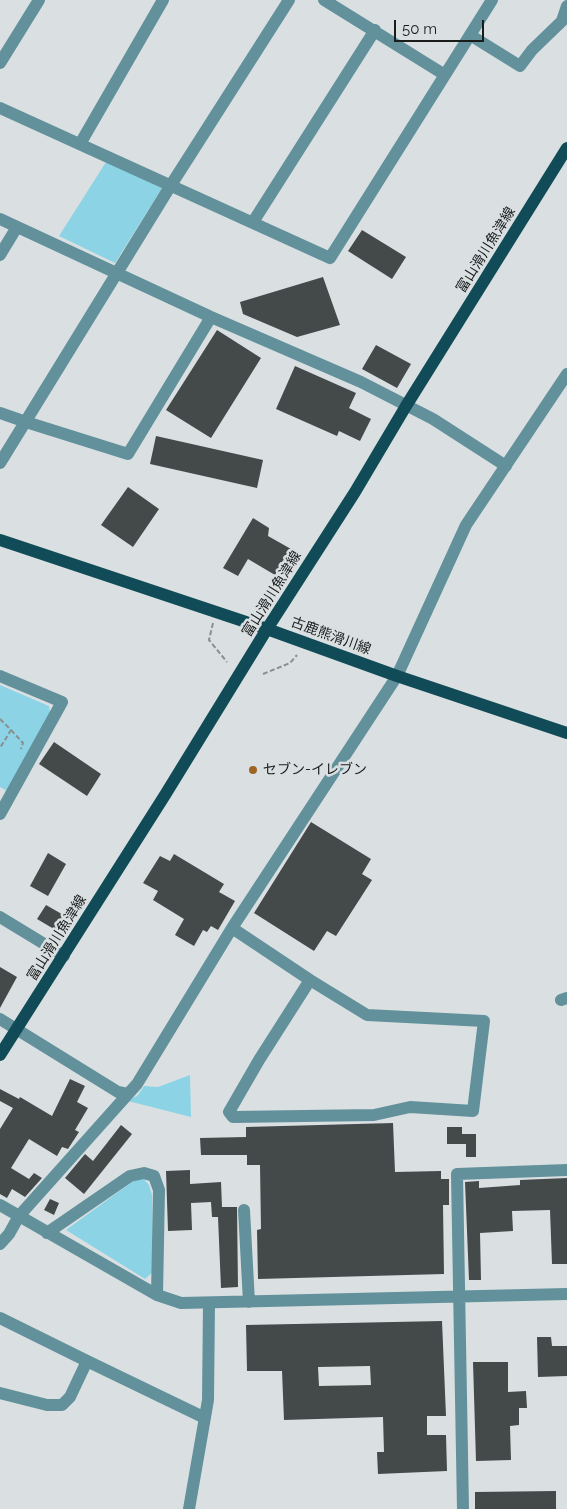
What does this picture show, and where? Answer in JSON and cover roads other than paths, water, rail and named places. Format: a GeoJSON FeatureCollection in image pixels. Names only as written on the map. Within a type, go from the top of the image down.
{"type":"FeatureCollection","features":[{"type":"Feature","properties":{"kind":"main road","name":"富山滑川魚津線"},"geometry":{"type":"LineString","coordinates":[[0,1055],[355,492],[406,406],[567,148]]}},
{"type":"Feature","properties":{"kind":"main road","name":"古鹿熊滑川線"},"geometry":{"type":"LineString","coordinates":[[0,540],[267,629],[397,676],[567,733]]}},
{"type":"Feature","properties":{"kind":"street"},"geometry":{"type":"LineString","coordinates":[[0,63],[39,0]]}},
{"type":"Feature","properties":{"kind":"street"},"geometry":{"type":"LineString","coordinates":[[80,144],[162,0]]}},
{"type":"Feature","properties":{"kind":"street"},"geometry":{"type":"LineString","coordinates":[[0,463],[116,273],[289,0]]}},
{"type":"Feature","properties":{"kind":"street"},"geometry":{"type":"LineString","coordinates":[[324,0],[445,75]]}},
{"type":"Feature","properties":{"kind":"street"},"geometry":{"type":"LineString","coordinates":[[0,108],[330,258],[492,0]]}},
{"type":"Feature","properties":{"kind":"street"},"geometry":{"type":"LineString","coordinates":[[470,35],[520,66],[532,50],[562,21],[567,6]]}},
{"type":"Feature","properties":{"kind":"street"},"geometry":{"type":"LineString","coordinates":[[253,222],[375,30]]}},
{"type":"Feature","properties":{"kind":"street"},"geometry":{"type":"LineString","coordinates":[[0,219],[211,317],[361,382],[433,419],[506,466]]}},
{"type":"Feature","properties":{"kind":"street"},"geometry":{"type":"LineString","coordinates":[[0,255],[17,227]]}},
{"type":"Feature","properties":{"kind":"street"},"geometry":{"type":"LineString","coordinates":[[0,413],[128,454],[211,317]]}},
{"type":"Feature","properties":{"kind":"street"},"geometry":{"type":"LineString","coordinates":[[0,1244],[9,1234],[19,1216],[137,1084],[232,928],[397,676],[466,525],[567,374]]}},
{"type":"Feature","properties":{"kind":"street"},"geometry":{"type":"LineString","coordinates":[[0,676],[62,702],[0,814]]}},
{"type":"Feature","properties":{"kind":"street"},"geometry":{"type":"LineString","coordinates":[[0,917],[64,956]]}},
{"type":"Feature","properties":{"kind":"street"},"geometry":{"type":"LineString","coordinates":[[232,928],[367,1016],[484,1021],[473,1111],[410,1107],[374,1115],[233,1117],[229,1112],[259,1060],[310,980]]}},
{"type":"Feature","properties":{"kind":"street"},"geometry":{"type":"LineString","coordinates":[[0,1019],[118,1092],[128,1094]]}},
{"type":"Feature","properties":{"kind":"street"},"geometry":{"type":"LineString","coordinates":[[464,1509],[457,1174],[567,1170]]}},
{"type":"Feature","properties":{"kind":"street"},"geometry":{"type":"LineString","coordinates":[[47,1233],[130,1176],[144,1172],[154,1176],[159,1190],[156,1295]]}},
{"type":"Feature","properties":{"kind":"street"},"geometry":{"type":"LineString","coordinates":[[0,1205],[156,1295],[181,1303],[567,1294]]}},
{"type":"Feature","properties":{"kind":"street"},"geometry":{"type":"LineString","coordinates":[[244,1210],[249,1302]]}},
{"type":"Feature","properties":{"kind":"street"},"geometry":{"type":"LineString","coordinates":[[189,1509],[208,1400],[209,1303]]}},
{"type":"Feature","properties":{"kind":"street"},"geometry":{"type":"LineString","coordinates":[[0,1318],[205,1418]]}},
{"type":"Feature","properties":{"kind":"street"},"geometry":{"type":"LineString","coordinates":[[0,1393],[47,1405],[62,1405],[70,1397],[86,1361]]}},
{"type":"Feature","properties":{"kind":"place","name":"セブン-イレブン"},"geometry":{"type":"Point","coordinates":[253,770]}}]}
